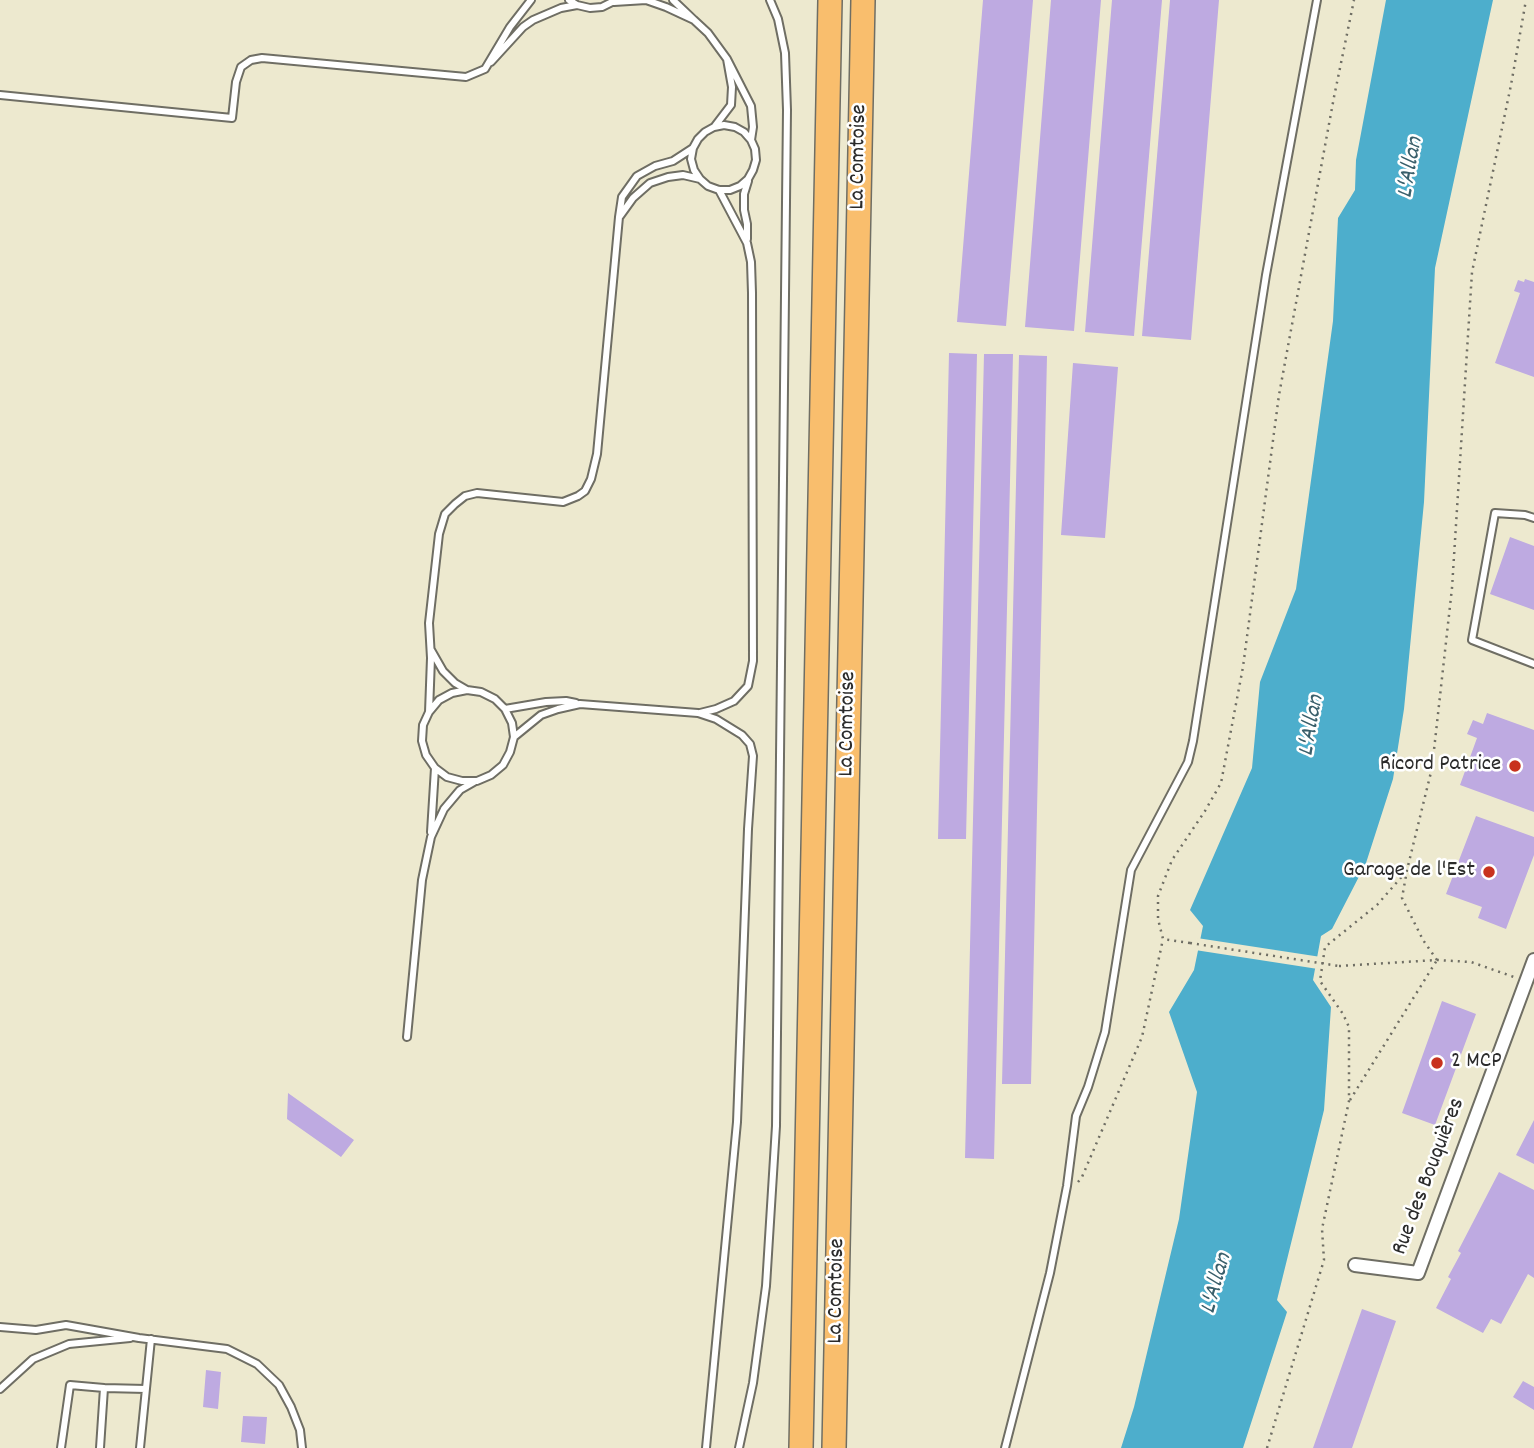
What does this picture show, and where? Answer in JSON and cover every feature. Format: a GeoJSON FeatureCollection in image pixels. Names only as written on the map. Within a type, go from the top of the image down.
{"type":"FeatureCollection","features":[{"type":"Feature","properties":{"kind":"highway"},"geometry":{"type":"LineString","coordinates":[[819,0],[825,262]]}},
{"type":"Feature","properties":{"kind":"highway","name":"La Comtoise"},"geometry":{"type":"LineString","coordinates":[[802,1448],[830,0]]}},
{"type":"Feature","properties":{"kind":"highway","name":"La Comtoise"},"geometry":{"type":"LineString","coordinates":[[834,1448],[863,0]]}},
{"type":"Feature","properties":{"kind":"highway"},"geometry":{"type":"LineString","coordinates":[[860,188],[878,0]]}},
{"type":"Feature","properties":{"kind":"street","name":"Rue des Bouquières"},"geometry":{"type":"LineString","coordinates":[[1355,1265],[1418,1273],[1534,960]]}},
{"type":"Feature","properties":{"kind":"lane"},"geometry":{"type":"LineString","coordinates":[[485,69],[510,27],[531,0]]}},
{"type":"Feature","properties":{"kind":"lane"},"geometry":{"type":"LineString","coordinates":[[569,0],[590,8],[602,7],[615,1],[646,0],[694,20]]}},
{"type":"Feature","properties":{"kind":"lane"},"geometry":{"type":"LineString","coordinates":[[673,0],[708,33],[727,59],[751,106],[751,140]]}},
{"type":"Feature","properties":{"kind":"lane"},"geometry":{"type":"LineString","coordinates":[[739,1448],[753,1383],[766,1286],[776,1126],[787,110],[785,53],[778,19],[770,0]]}},
{"type":"Feature","properties":{"kind":"lane"},"geometry":{"type":"LineString","coordinates":[[1005,1448],[1050,1273],[1067,1186],[1076,1116],[1105,1032],[1131,870],[1188,762],[1193,741],[1266,275],[1317,0]]}},
{"type":"Feature","properties":{"kind":"lane"},"geometry":{"type":"LineString","coordinates":[[0,95],[232,118],[240,67],[251,60],[262,58],[466,77],[485,69],[523,27],[533,20],[561,8],[577,5]]}},
{"type":"Feature","properties":{"kind":"lane"},"geometry":{"type":"LineString","coordinates":[[714,127],[731,105],[732,87],[727,59]]}},
{"type":"Feature","properties":{"kind":"lane"},"geometry":{"type":"LineString","coordinates":[[619,217],[633,198],[650,183],[668,177],[683,175],[719,190],[740,186],[754,170],[756,160],[755,149],[744,132],[724,125],[705,131],[693,148],[691,159],[700,180]]}},
{"type":"Feature","properties":{"kind":"lane"},"geometry":{"type":"LineString","coordinates":[[429,712],[429,623],[439,534],[445,514],[465,496],[477,493],[563,502],[585,491],[597,454],[622,197],[637,176],[655,166],[673,161],[693,148]]}},
{"type":"Feature","properties":{"kind":"lane"},"geometry":{"type":"LineString","coordinates":[[698,713],[734,701],[748,686],[753,661],[752,293],[744,210],[748,179]]}},
{"type":"Feature","properties":{"kind":"lane"},"geometry":{"type":"LineString","coordinates":[[719,190],[747,243]]}},
{"type":"Feature","properties":{"kind":"lane"},"geometry":{"type":"LineString","coordinates":[[1534,518],[1495,513],[1472,640],[1534,664]]}},
{"type":"Feature","properties":{"kind":"lane"},"geometry":{"type":"LineString","coordinates":[[429,646],[443,671],[467,690]]}},
{"type":"Feature","properties":{"kind":"lane"},"geometry":{"type":"LineString","coordinates":[[431,837],[444,809],[460,790],[491,775],[503,765],[510,752],[512,723],[505,709],[495,699],[481,692],[467,690],[452,693],[439,700],[423,725],[422,741],[426,755],[435,768],[447,777],[477,781]]}},
{"type":"Feature","properties":{"kind":"lane"},"geometry":{"type":"LineString","coordinates":[[505,709],[566,701],[698,713],[716,719],[742,735],[750,744],[753,756],[737,1122],[706,1448]]}},
{"type":"Feature","properties":{"kind":"lane"},"geometry":{"type":"LineString","coordinates":[[513,737],[541,715],[580,704]]}},
{"type":"Feature","properties":{"kind":"lane"},"geometry":{"type":"LineString","coordinates":[[407,1037],[422,880],[431,837],[435,768]]}},
{"type":"Feature","properties":{"kind":"lane"},"geometry":{"type":"LineString","coordinates":[[0,1327],[36,1330],[66,1325],[227,1349],[257,1364],[279,1385],[300,1430],[302,1448]]}},
{"type":"Feature","properties":{"kind":"lane"},"geometry":{"type":"LineString","coordinates":[[0,1389],[33,1359],[69,1344],[139,1338]]}},
{"type":"Feature","properties":{"kind":"lane"},"geometry":{"type":"LineString","coordinates":[[140,1448],[151,1339]]}},
{"type":"Feature","properties":{"kind":"lane"},"geometry":{"type":"LineString","coordinates":[[61,1448],[70,1385],[146,1389]]}},
{"type":"Feature","properties":{"kind":"lane"},"geometry":{"type":"LineString","coordinates":[[100,1448],[104,1388]]}},
{"type":"Feature","properties":{"kind":"path"},"geometry":{"type":"LineString","coordinates":[[1067,1186],[1082,1177],[1142,1037],[1163,939],[1158,919],[1158,896],[1172,860],[1221,783],[1242,667],[1279,395],[1354,0]]}},
{"type":"Feature","properties":{"kind":"path"},"geometry":{"type":"LineString","coordinates":[[1437,961],[1402,898],[1432,768],[1452,589],[1472,272],[1526,0]]}},
{"type":"Feature","properties":{"kind":"path"},"geometry":{"type":"LineString","coordinates":[[1267,1448],[1324,1260],[1322,1230],[1349,1101],[1349,1027],[1320,981],[1325,947],[1377,905],[1407,870]]}},
{"type":"Feature","properties":{"kind":"path"},"geometry":{"type":"LineString","coordinates":[[1163,939],[1339,966],[1471,962],[1527,982]]}},
{"type":"Feature","properties":{"kind":"path"},"geometry":{"type":"LineString","coordinates":[[1349,1101],[1437,961]]}},
{"type":"Feature","properties":{"kind":"water","name":"L'Allan"},"geometry":{"type":"Polygon","coordinates":[[[1386,0],[1493,0],[1435,268],[1424,502],[1404,709],[1393,779],[1366,863],[1332,929],[1321,936],[1313,980],[1331,1007],[1324,1110],[1277,1300],[1287,1312],[1243,1448],[1121,1448],[1134,1407],[1179,1219],[1197,1092],[1169,1012],[1194,970],[1203,926],[1190,910],[1252,768],[1260,682],[1296,589],[1333,321],[1338,218],[1355,190],[1356,160],[1386,0]]]}},
{"type":"Feature","properties":{"kind":"pier"},"geometry":{"type":"Polygon","coordinates":[[[1197,938],[1321,957],[1318,969],[1195,950],[1197,938]]]}},
{"type":"Feature","properties":{"kind":"building"},"geometry":{"type":"Polygon","coordinates":[[[983,0],[1033,0],[1006,326],[957,322],[983,0]]]}},
{"type":"Feature","properties":{"kind":"building"},"geometry":{"type":"Polygon","coordinates":[[[1051,0],[1101,0],[1074,331],[1025,327],[1051,0]]]}},
{"type":"Feature","properties":{"kind":"building"},"geometry":{"type":"Polygon","coordinates":[[[1112,0],[1162,0],[1134,336],[1085,332],[1112,0]]]}},
{"type":"Feature","properties":{"kind":"building"},"geometry":{"type":"Polygon","coordinates":[[[1170,0],[1219,0],[1191,340],[1142,336],[1170,0]]]}},
{"type":"Feature","properties":{"kind":"building"},"geometry":{"type":"Polygon","coordinates":[[[1525,279],[1534,282],[1534,377],[1495,363],[1520,293],[1514,291],[1518,280],[1524,282],[1525,279]]]}},
{"type":"Feature","properties":{"kind":"building"},"geometry":{"type":"Polygon","coordinates":[[[949,353],[977,354],[966,839],[938,839],[949,353]]]}},
{"type":"Feature","properties":{"kind":"building"},"geometry":{"type":"Polygon","coordinates":[[[984,354],[1013,354],[994,1159],[965,1158],[984,354]]]}},
{"type":"Feature","properties":{"kind":"building"},"geometry":{"type":"Polygon","coordinates":[[[1019,355],[1047,356],[1031,1084],[1002,1084],[1019,355]]]}},
{"type":"Feature","properties":{"kind":"building"},"geometry":{"type":"Polygon","coordinates":[[[1073,363],[1118,367],[1105,538],[1061,535],[1073,363]]]}},
{"type":"Feature","properties":{"kind":"building"},"geometry":{"type":"Polygon","coordinates":[[[1510,537],[1534,546],[1534,610],[1490,594],[1510,537]]]}},
{"type":"Feature","properties":{"kind":"building"},"geometry":{"type":"Polygon","coordinates":[[[1487,713],[1534,730],[1534,812],[1460,785],[1477,738],[1467,734],[1473,720],[1483,724],[1487,713]]]}},
{"type":"Feature","properties":{"kind":"building"},"geometry":{"type":"Polygon","coordinates":[[[1476,816],[1534,837],[1534,855],[1506,929],[1478,918],[1482,907],[1446,894],[1476,816]]]}},
{"type":"Feature","properties":{"kind":"building"},"geometry":{"type":"Polygon","coordinates":[[[1442,1001],[1476,1014],[1435,1125],[1402,1113],[1442,1001]]]}},
{"type":"Feature","properties":{"kind":"building"},"geometry":{"type":"Polygon","coordinates":[[[288,1093],[354,1140],[341,1157],[287,1119],[288,1093]]]}},
{"type":"Feature","properties":{"kind":"building"},"geometry":{"type":"Polygon","coordinates":[[[1534,1120],[1534,1164],[1516,1155],[1534,1120]]]}},
{"type":"Feature","properties":{"kind":"building"},"geometry":{"type":"Polygon","coordinates":[[[1499,1172],[1534,1190],[1534,1278],[1528,1274],[1501,1324],[1491,1319],[1483,1333],[1436,1308],[1451,1279],[1448,1277],[1461,1253],[1458,1251],[1499,1172]]]}},
{"type":"Feature","properties":{"kind":"building"},"geometry":{"type":"Polygon","coordinates":[[[1362,1309],[1396,1321],[1352,1448],[1313,1448],[1362,1309]]]}},
{"type":"Feature","properties":{"kind":"building"},"geometry":{"type":"Polygon","coordinates":[[[206,1370],[221,1372],[218,1409],[203,1407],[206,1370]]]}},
{"type":"Feature","properties":{"kind":"building"},"geometry":{"type":"Polygon","coordinates":[[[1523,1381],[1534,1387],[1534,1410],[1513,1397],[1523,1381]]]}},
{"type":"Feature","properties":{"kind":"building"},"geometry":{"type":"Polygon","coordinates":[[[243,1416],[267,1417],[265,1444],[241,1442],[243,1416]]]}},
{"type":"Feature","properties":{"kind":"place","name":"Ricord Patrice"},"geometry":{"type":"Point","coordinates":[1515,766]}},
{"type":"Feature","properties":{"kind":"place","name":"Garage de l'Est"},"geometry":{"type":"Point","coordinates":[1489,872]}},
{"type":"Feature","properties":{"kind":"place","name":"2 MCP"},"geometry":{"type":"Point","coordinates":[1437,1063]}}]}
